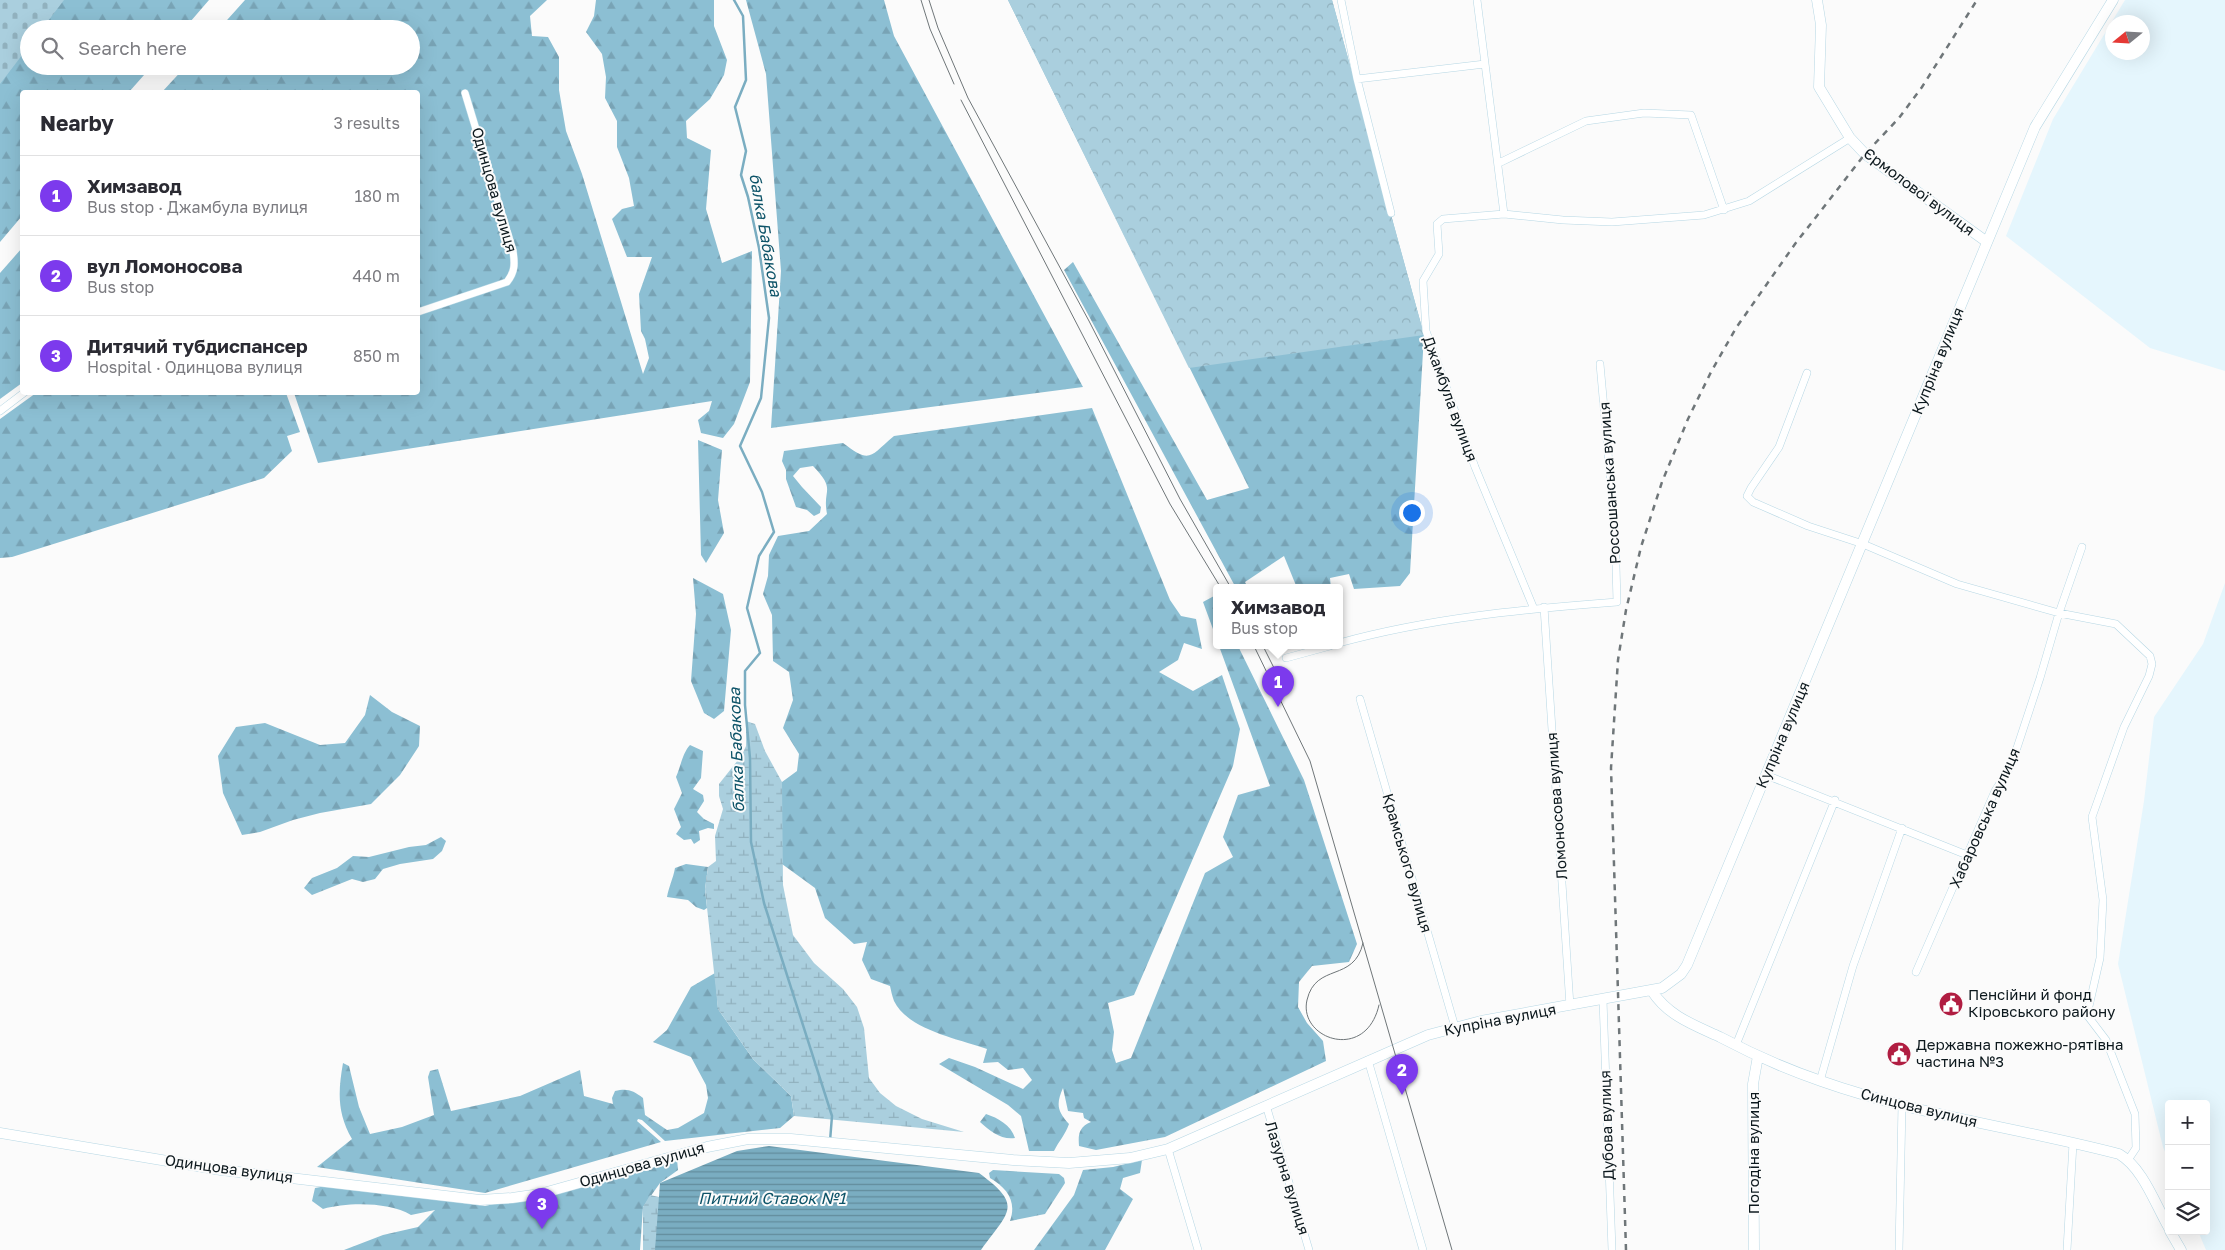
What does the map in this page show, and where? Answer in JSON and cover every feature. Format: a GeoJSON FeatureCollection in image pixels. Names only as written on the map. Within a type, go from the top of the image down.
{"type":"FeatureCollection","features":[{"type":"Feature","properties":{"kind":"main road","name":"Єрмолової вулиця"},"geometry":{"type":"LineString","coordinates":[[1818,0],[1822,25],[1819,86],[1850,138],[1865,154],[1987,242]]}},
{"type":"Feature","properties":{"kind":"main road","name":"Купріна вулиця"},"geometry":{"type":"LineString","coordinates":[[1168,1149],[1428,1035],[1455,1027],[1652,991],[1672,983],[1687,965],[2035,127],[2114,0]]}},
{"type":"Feature","properties":{"kind":"main road","name":"Синцова вулиця"},"geometry":{"type":"LineString","coordinates":[[1652,991],[1660,1004],[1671,1012],[1736,1046],[1820,1081],[1902,1105],[2119,1154],[2128,1160]]}},
{"type":"Feature","properties":{"kind":"main road","name":"Погодіна вулиця"},"geometry":{"type":"LineString","coordinates":[[1754,1250],[1753,1084],[1758,1056]]}},
{"type":"Feature","properties":{"kind":"main road","name":"Одинцова вулиця"},"geometry":{"type":"LineString","coordinates":[[0,1133],[221,1170],[480,1200],[540,1194],[707,1147],[748,1139],[791,1139],[1012,1160],[1070,1163],[1130,1158],[1168,1149]]}},
{"type":"Feature","properties":{"kind":"main road"},"geometry":{"type":"LineString","coordinates":[[2128,1160],[2165,1222]]}},
{"type":"Feature","properties":{"kind":"main road"},"geometry":{"type":"LineString","coordinates":[[2173,1235],[2181,1250]]}},
{"type":"Feature","properties":{"kind":"street"},"geometry":{"type":"LineString","coordinates":[[1341,0],[1357,79],[1391,213]]}},
{"type":"Feature","properties":{"kind":"street"},"geometry":{"type":"LineString","coordinates":[[1477,0],[1504,214],[1563,220],[1612,222],[1704,214],[1724,210],[1749,201],[1850,138]]}},
{"type":"Feature","properties":{"kind":"street"},"geometry":{"type":"LineString","coordinates":[[1357,79],[1485,64]]}},
{"type":"Feature","properties":{"kind":"street","name":"Одинцова вулиця"},"geometry":{"type":"LineString","coordinates":[[420,311],[507,282],[513,275],[515,264],[513,251],[465,93]]}},
{"type":"Feature","properties":{"kind":"street"},"geometry":{"type":"LineString","coordinates":[[1499,163],[1586,120],[1644,113],[1691,115],[1724,210]]}},
{"type":"Feature","properties":{"kind":"street","name":"Джамбула вулиця"},"geometry":{"type":"LineString","coordinates":[[1504,214],[1443,219],[1437,224],[1439,254],[1423,281],[1426,331],[1475,467],[1534,608]]}},
{"type":"Feature","properties":{"kind":"street","name":"Россошанська вулиця"},"geometry":{"type":"LineString","coordinates":[[1544,607],[1617,602],[1615,530],[1600,364]]}},
{"type":"Feature","properties":{"kind":"street"},"geometry":{"type":"LineString","coordinates":[[1807,374],[1779,447],[1747,496],[1753,502],[1808,526],[1863,544],[1957,584],[2059,613],[2116,624],[2150,656],[2152,664],[2149,676],[2124,727],[2092,817],[2103,900],[2100,958],[2087,1015],[2106,1040],[2135,1114],[2136,1148],[2128,1160]]}},
{"type":"Feature","properties":{"kind":"street"},"geometry":{"type":"LineString","coordinates":[[0,411],[21,395]]}},
{"type":"Feature","properties":{"kind":"street","name":"Хабаровська вулиця"},"geometry":{"type":"LineString","coordinates":[[1916,972],[1995,791],[2011,766],[2059,613],[2082,547]]}},
{"type":"Feature","properties":{"kind":"street"},"geometry":{"type":"LineString","coordinates":[[1343,642],[1453,618],[1544,607]]}},
{"type":"Feature","properties":{"kind":"street","name":"Ломоносова вулиця"},"geometry":{"type":"LineString","coordinates":[[1544,607],[1570,1006]]}},
{"type":"Feature","properties":{"kind":"street"},"geometry":{"type":"LineString","coordinates":[[1286,658],[1319,649]]}},
{"type":"Feature","properties":{"kind":"street","name":"Крамського вулиця"},"geometry":{"type":"LineString","coordinates":[[1360,699],[1455,1027]]}},
{"type":"Feature","properties":{"kind":"street"},"geometry":{"type":"LineString","coordinates":[[1766,775],[1835,800],[1968,855]]}},
{"type":"Feature","properties":{"kind":"street"},"geometry":{"type":"LineString","coordinates":[[1736,1046],[1835,800]]}},
{"type":"Feature","properties":{"kind":"street"},"geometry":{"type":"LineString","coordinates":[[1820,1081],[1852,966],[1902,828]]}},
{"type":"Feature","properties":{"kind":"street","name":"Дубова вулиця"},"geometry":{"type":"LineString","coordinates":[[1603,1000],[1612,1250]]}},
{"type":"Feature","properties":{"kind":"street"},"geometry":{"type":"LineString","coordinates":[[1368,1060],[1423,1250]]}},
{"type":"Feature","properties":{"kind":"street","name":"Лазурна вулиця"},"geometry":{"type":"LineString","coordinates":[[1266,1105],[1309,1250]]}},
{"type":"Feature","properties":{"kind":"street"},"geometry":{"type":"LineString","coordinates":[[1899,1250],[1902,1105]]}},
{"type":"Feature","properties":{"kind":"street"},"geometry":{"type":"LineString","coordinates":[[2067,1250],[2073,1143]]}},
{"type":"Feature","properties":{"kind":"street"},"geometry":{"type":"LineString","coordinates":[[1168,1149],[1198,1250]]}},
{"type":"Feature","properties":{"kind":"shaded area"},"geometry":{"type":"Polygon","coordinates":[[[2125,0],[2225,0],[2225,371],[2150,348],[2006,236],[2053,119],[2105,33],[2105,60],[2150,60],[2150,15],[2116,15],[2125,0]]]}},
{"type":"Feature","properties":{"kind":"shaded area"},"geometry":{"type":"Polygon","coordinates":[[[2225,583],[2225,1250],[2206,1250],[2200,1235],[2210,1235],[2210,1100],[2165,1100],[2165,1152],[2118,964],[2144,801],[2154,717],[2203,644],[2225,583]]]}},
{"type":"Feature","properties":{"kind":"green space"},"geometry":{"type":"Polygon","coordinates":[[[0,0],[209,0],[192,20],[20,20],[20,75],[144,75],[131,90],[20,90],[20,218],[0,242],[0,0]]]}},
{"type":"Feature","properties":{"kind":"green space"},"geometry":{"type":"Polygon","coordinates":[[[0,0],[64,0],[49,20],[20,20],[20,58],[0,84],[0,0]]]}},
{"type":"Feature","properties":{"kind":"green space"},"geometry":{"type":"Polygon","coordinates":[[[245,0],[547,0],[530,16],[532,36],[548,37],[559,57],[559,90],[566,131],[582,174],[643,374],[649,358],[645,339],[641,331],[639,294],[652,257],[627,257],[612,219],[622,209],[634,206],[629,178],[617,147],[617,121],[605,98],[606,77],[602,54],[586,32],[594,16],[596,0],[714,0],[714,26],[727,60],[724,75],[710,99],[686,121],[687,138],[711,150],[706,209],[722,263],[752,251],[750,382],[734,424],[723,438],[701,433],[698,420],[709,411],[712,401],[318,463],[295,395],[420,395],[420,90],[164,90],[178,75],[420,75],[420,20],[227,20],[245,0]]]}},
{"type":"Feature","properties":{"kind":"green space"},"geometry":{"type":"Polygon","coordinates":[[[746,0],[884,0],[894,36],[1083,387],[771,428],[781,271],[766,74],[746,0]]]}},
{"type":"Feature","properties":{"kind":"green space"},"geometry":{"type":"Polygon","coordinates":[[[1008,0],[1332,0],[1424,335],[1410,573],[1400,586],[1354,589],[1349,574],[1330,578],[1331,584],[1295,584],[1284,556],[1245,582],[1246,584],[1234,584],[1064,270],[1073,262],[1207,500],[1249,488],[1008,0]]]}},
{"type":"Feature","properties":{"kind":"green space"},"geometry":{"type":"Polygon","coordinates":[[[1008,0],[1332,0],[1424,335],[1189,368],[1008,0]]]}},
{"type":"Feature","properties":{"kind":"green space"},"geometry":{"type":"Polygon","coordinates":[[[20,250],[20,384],[0,399],[0,273],[20,250]]]}},
{"type":"Feature","properties":{"kind":"green space"},"geometry":{"type":"Polygon","coordinates":[[[33,395],[287,395],[300,432],[287,436],[292,451],[264,478],[12,557],[0,558],[0,419],[33,395]]]}},
{"type":"Feature","properties":{"kind":"green space"},"geometry":{"type":"Polygon","coordinates":[[[1092,408],[1170,600],[1181,616],[1196,619],[1202,649],[1184,643],[1178,660],[1159,672],[1193,691],[1222,675],[1240,729],[1233,766],[1134,995],[1108,1003],[1114,1032],[1112,1050],[1116,1063],[1131,1058],[1205,873],[1233,857],[1223,837],[1238,795],[1270,786],[1220,649],[1239,649],[1304,780],[1357,944],[1349,962],[1312,966],[1299,982],[1298,1007],[1307,1023],[1323,1041],[1326,1061],[1165,1137],[1096,1150],[1079,1146],[1080,1131],[1091,1122],[1084,1118],[1083,1113],[1068,1111],[1063,1088],[1059,1099],[1059,1107],[1069,1124],[1066,1131],[1054,1151],[1029,1151],[1021,1116],[1008,1105],[939,1064],[949,1058],[975,1067],[1023,1089],[1032,1080],[1023,1068],[1008,1070],[998,1062],[983,1063],[987,1049],[935,1032],[922,1026],[901,1011],[894,1001],[890,986],[871,979],[862,960],[867,942],[854,944],[825,918],[815,888],[782,864],[782,782],[797,771],[799,754],[783,728],[793,700],[789,672],[773,661],[772,615],[763,594],[768,576],[769,555],[778,536],[809,531],[827,514],[827,485],[813,466],[800,468],[793,476],[821,507],[820,513],[814,516],[807,510],[796,507],[782,461],[784,451],[843,443],[865,456],[874,453],[894,436],[1092,408]]]}},
{"type":"Feature","properties":{"kind":"green space"},"geometry":{"type":"Polygon","coordinates":[[[698,440],[722,450],[718,500],[724,533],[706,563],[701,555],[698,440]]]}},
{"type":"Feature","properties":{"kind":"green space"},"geometry":{"type":"Polygon","coordinates":[[[693,578],[723,594],[731,630],[724,711],[714,719],[704,713],[691,681],[696,614],[693,578]]]}},
{"type":"Feature","properties":{"kind":"green space"},"geometry":{"type":"Polygon","coordinates":[[[1213,597],[1213,629],[1203,602],[1213,597]]]}},
{"type":"Feature","properties":{"kind":"green space"},"geometry":{"type":"Polygon","coordinates":[[[370,695],[392,712],[420,726],[419,746],[400,775],[371,804],[320,813],[260,832],[242,835],[223,793],[218,756],[236,727],[265,723],[320,745],[345,743],[365,715],[370,695]]]}},
{"type":"Feature","properties":{"kind":"green space"},"geometry":{"type":"Polygon","coordinates":[[[746,721],[755,724],[765,751],[782,782],[783,885],[793,935],[814,963],[843,989],[857,1007],[864,1028],[869,1078],[880,1093],[896,1106],[922,1119],[964,1132],[794,1116],[791,1096],[753,1059],[718,1009],[705,889],[708,867],[716,861],[715,836],[723,809],[719,796],[719,784],[742,755],[746,746],[746,721]]]}},
{"type":"Feature","properties":{"kind":"green space"},"geometry":{"type":"Polygon","coordinates":[[[690,745],[703,751],[701,778],[693,789],[703,795],[704,801],[697,812],[704,819],[714,824],[714,829],[708,828],[699,831],[700,840],[694,844],[691,839],[684,840],[676,834],[681,827],[674,809],[682,793],[676,777],[683,756],[690,745]]]}},
{"type":"Feature","properties":{"kind":"green space"},"geometry":{"type":"Polygon","coordinates":[[[441,837],[446,841],[442,851],[433,859],[400,864],[383,869],[375,879],[363,882],[352,879],[312,895],[304,888],[312,878],[337,868],[353,856],[369,857],[409,847],[426,845],[441,837]]]}},
{"type":"Feature","properties":{"kind":"green space"},"geometry":{"type":"Polygon","coordinates":[[[686,864],[708,867],[705,889],[707,908],[704,910],[696,907],[688,900],[667,897],[675,868],[686,864]]]}},
{"type":"Feature","properties":{"kind":"green space"},"geometry":{"type":"Polygon","coordinates":[[[715,973],[718,1009],[753,1059],[791,1096],[794,1116],[780,1128],[665,1141],[642,1120],[638,1119],[637,1121],[661,1142],[485,1193],[317,1167],[352,1139],[341,1111],[340,1083],[343,1063],[349,1066],[359,1107],[370,1134],[402,1127],[434,1115],[428,1077],[430,1071],[438,1069],[451,1111],[520,1096],[580,1070],[584,1096],[613,1104],[612,1098],[615,1091],[630,1090],[643,1098],[645,1115],[667,1130],[678,1128],[704,1113],[708,1098],[706,1085],[691,1057],[653,1042],[667,1030],[691,987],[715,973]]]}},
{"type":"Feature","properties":{"kind":"green space"},"geometry":{"type":"Polygon","coordinates":[[[986,1114],[1004,1123],[1015,1138],[1005,1138],[992,1132],[980,1122],[986,1114]]]}},
{"type":"Feature","properties":{"kind":"green space"},"geometry":{"type":"Polygon","coordinates":[[[677,1159],[678,1170],[660,1183],[643,1207],[640,1250],[344,1250],[383,1235],[418,1227],[435,1210],[411,1215],[391,1208],[368,1204],[344,1205],[323,1209],[312,1201],[315,1188],[332,1185],[485,1206],[628,1175],[677,1159]]]}},
{"type":"Feature","properties":{"kind":"green space"},"geometry":{"type":"Polygon","coordinates":[[[1142,1160],[1140,1173],[1123,1178],[1120,1189],[1133,1199],[1105,1250],[1034,1250],[1074,1195],[1083,1170],[1113,1167],[1142,1160]]]}},
{"type":"Feature","properties":{"kind":"green space"},"geometry":{"type":"Polygon","coordinates":[[[993,1170],[1059,1174],[1064,1178],[1065,1183],[1045,1214],[1010,1221],[1012,1214],[1011,1201],[1006,1191],[990,1178],[989,1173],[993,1170]]]}},
{"type":"Feature","properties":{"kind":"green space"},"geometry":{"type":"Polygon","coordinates":[[[650,1195],[659,1197],[664,1250],[643,1250],[643,1207],[650,1195]]]}},
{"type":"Feature","properties":{"kind":"water","name":"Питний Ставок №1"},"geometry":{"type":"Polygon","coordinates":[[[769,1146],[979,1173],[1002,1193],[1007,1202],[1005,1217],[981,1250],[655,1250],[660,1183],[737,1151],[769,1146]]]}},
{"type":"Feature","properties":{"kind":"waterway","name":"балка Бабакова"},"geometry":{"type":"LineString","coordinates":[[734,0],[743,16],[746,80],[735,107],[746,151],[741,175],[748,197],[759,248],[769,318],[761,398],[740,446],[762,492],[774,532],[759,556],[747,608],[760,653],[745,671],[745,705],[750,758],[751,842],[764,903],[832,1116],[830,1141]]}},
{"type":"Feature","properties":{"kind":"tram line"},"geometry":{"type":"LineString","coordinates":[[921,0],[930,29],[954,84]]}},
{"type":"Feature","properties":{"kind":"tram line"},"geometry":{"type":"LineString","coordinates":[[929,0],[938,28],[968,98],[1089,321],[1180,499],[1229,584]]}},
{"type":"Feature","properties":{"kind":"tram line"},"geometry":{"type":"LineString","coordinates":[[961,100],[1170,504],[1219,584]]}},
{"type":"Feature","properties":{"kind":"tram line"},"geometry":{"type":"LineString","coordinates":[[1255,649],[1310,761],[1452,1250]]}},
{"type":"Feature","properties":{"kind":"tram line"},"geometry":{"type":"LineString","coordinates":[[1264,649],[1278,676]]}},
{"type":"Feature","properties":{"kind":"tram line"},"geometry":{"type":"LineString","coordinates":[[1363,943],[1352,963],[1344,969],[1326,976],[1312,988],[1307,1000],[1307,1014],[1313,1025],[1322,1034],[1335,1039],[1348,1039],[1361,1034],[1372,1023],[1379,1005]]}},
{"type":"Feature","properties":{"kind":"railway"},"geometry":{"type":"LineString","coordinates":[[1626,1250],[1611,768],[1618,660],[1626,610],[1641,547],[1662,482],[1688,419],[1711,372],[1736,328],[1795,244],[1865,154],[1899,118],[1922,87],[1977,0]]}},
{"type":"Feature","properties":{"kind":"place","name":"Химзавод"},"geometry":{"type":"Point","coordinates":[1278,707]}},
{"type":"Feature","properties":{"kind":"place","name":"Пенсійни й фонд Кіровського району"},"geometry":{"type":"Point","coordinates":[1951,1004]}},
{"type":"Feature","properties":{"kind":"place","name":"Державна пожежно-рятівна частина №3"},"geometry":{"type":"Point","coordinates":[1899,1054]}},
{"type":"Feature","properties":{"kind":"place","name":"вул Ломоносова"},"geometry":{"type":"Point","coordinates":[1402,1095]}},
{"type":"Feature","properties":{"kind":"place","name":"Дитячий тубдиспансер"},"geometry":{"type":"Point","coordinates":[542,1229]}}]}
